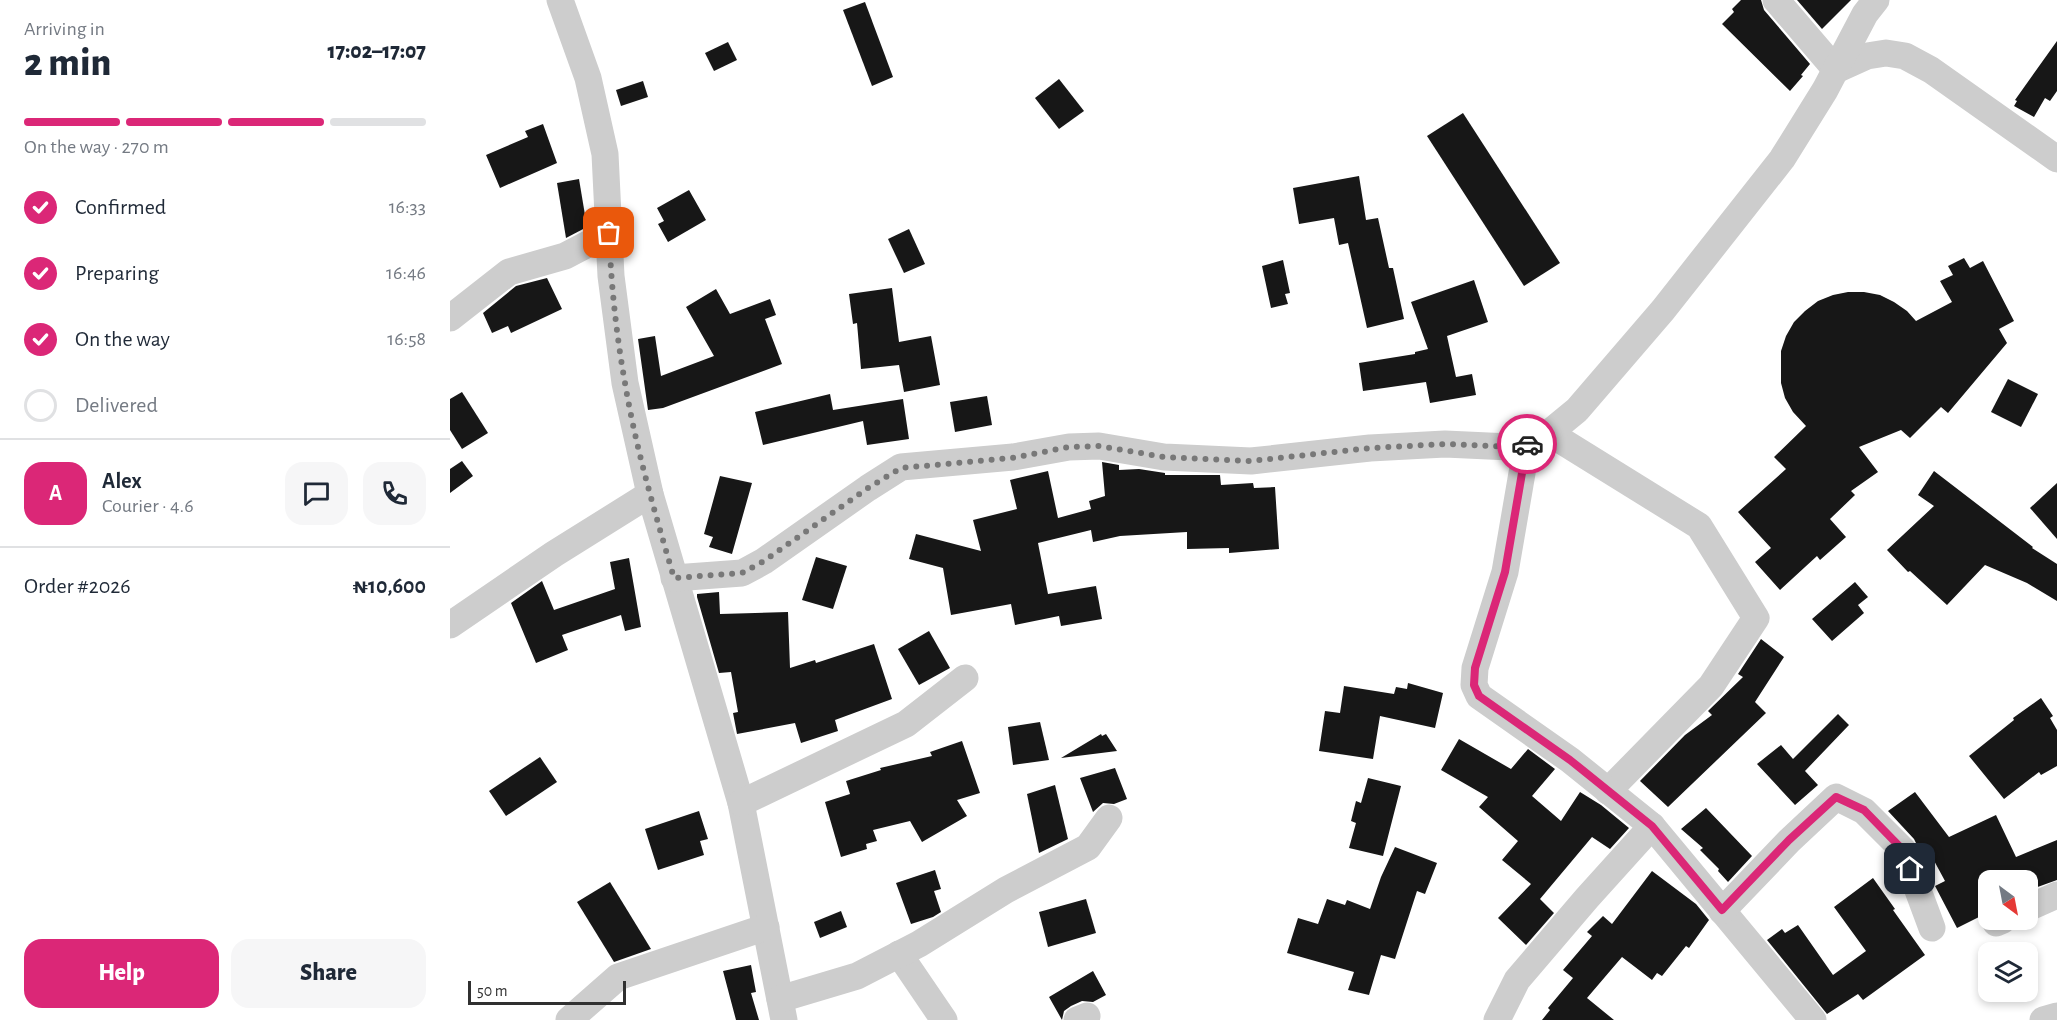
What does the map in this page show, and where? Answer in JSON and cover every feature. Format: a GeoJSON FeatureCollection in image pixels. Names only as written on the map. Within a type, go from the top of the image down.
{"type":"FeatureCollection","features":[{"type":"Feature","properties":{"kind":"street"},"geometry":{"type":"LineString","coordinates":[[560,0],[588,78],[605,154],[611,276],[625,383],[650,495],[741,803],[782,1010],[899,954],[1006,890],[1088,847],[1109,818]]}},
{"type":"Feature","properties":{"kind":"street"},"geometry":{"type":"LineString","coordinates":[[1776,0],[1836,70]]}},
{"type":"Feature","properties":{"kind":"street"},"geometry":{"type":"LineString","coordinates":[[674,578],[742,573],[764,561],[868,488],[901,468],[1012,458],[1069,447],[1099,446],[1164,457],[1251,461],[1371,448],[1445,444],[1510,447],[1538,439],[1577,410],[1677,292],[1782,159],[1836,70],[1865,14],[1876,0]]}},
{"type":"Feature","properties":{"kind":"street"},"geometry":{"type":"LineString","coordinates":[[1836,70],[1867,56],[1886,53],[1905,56],[1931,70],[2057,159]]}},
{"type":"Feature","properties":{"kind":"street"},"geometry":{"type":"LineString","coordinates":[[450,318],[509,272],[565,256],[609,233]]}},
{"type":"Feature","properties":{"kind":"street"},"geometry":{"type":"LineString","coordinates":[[1538,439],[1505,572],[1475,668],[1474,685],[1479,696],[1570,760],[1652,826],[1813,1020]]}},
{"type":"Feature","properties":{"kind":"street"},"geometry":{"type":"LineString","coordinates":[[1538,439],[1699,526],[1756,618],[1711,686],[1608,791]]}},
{"type":"Feature","properties":{"kind":"street"},"geometry":{"type":"LineString","coordinates":[[450,625],[554,554],[650,495]]}},
{"type":"Feature","properties":{"kind":"street"},"geometry":{"type":"LineString","coordinates":[[741,803],[906,724],[965,678]]}},
{"type":"Feature","properties":{"kind":"street"},"geometry":{"type":"LineString","coordinates":[[1722,910],[1789,840],[1836,797],[1864,810],[1903,850],[1932,928]]}},
{"type":"Feature","properties":{"kind":"street"},"geometry":{"type":"LineString","coordinates":[[1497,1020],[1517,980],[1652,826]]}},
{"type":"Feature","properties":{"kind":"street"},"geometry":{"type":"LineString","coordinates":[[2038,904],[2057,895]]}},
{"type":"Feature","properties":{"kind":"street"},"geometry":{"type":"LineString","coordinates":[[569,1020],[618,977],[766,927]]}},
{"type":"Feature","properties":{"kind":"street"},"geometry":{"type":"LineString","coordinates":[[899,954],[944,1020]]}},
{"type":"Feature","properties":{"kind":"street"},"geometry":{"type":"LineString","coordinates":[[2043,1020],[2057,1016]]}},
{"type":"Feature","properties":{"kind":"building"},"geometry":{"type":"Polygon","coordinates":[[[1741,0],[1761,0],[1764,10],[1810,64],[1790,91],[1722,24],[1734,12],[1732,9],[1741,0]]]}},
{"type":"Feature","properties":{"kind":"building"},"geometry":{"type":"Polygon","coordinates":[[[1797,0],[1851,0],[1822,29],[1797,0]]]}},
{"type":"Feature","properties":{"kind":"building"},"geometry":{"type":"Polygon","coordinates":[[[865,2],[893,77],[872,86],[843,10],[865,2]]]}},
{"type":"Feature","properties":{"kind":"building"},"geometry":{"type":"Polygon","coordinates":[[[2057,41],[2057,91],[2050,101],[2045,98],[2034,117],[2014,106],[2017,101],[2015,100],[2057,41]]]}},
{"type":"Feature","properties":{"kind":"building"},"geometry":{"type":"Polygon","coordinates":[[[728,42],[737,60],[714,71],[705,53],[728,42]]]}},
{"type":"Feature","properties":{"kind":"building"},"geometry":{"type":"Polygon","coordinates":[[[1059,79],[1084,111],[1059,129],[1035,98],[1059,79]]]}},
{"type":"Feature","properties":{"kind":"building"},"geometry":{"type":"Polygon","coordinates":[[[643,81],[648,97],[621,106],[616,90],[643,81]]]}},
{"type":"Feature","properties":{"kind":"building"},"geometry":{"type":"Polygon","coordinates":[[[1463,113],[1560,263],[1524,286],[1427,136],[1463,113]]]}},
{"type":"Feature","properties":{"kind":"building"},"geometry":{"type":"Polygon","coordinates":[[[543,124],[557,163],[500,188],[486,155],[528,137],[525,131],[543,124]]]}},
{"type":"Feature","properties":{"kind":"building"},"geometry":{"type":"Polygon","coordinates":[[[1359,176],[1366,220],[1378,218],[1389,268],[1393,268],[1404,319],[1367,328],[1348,243],[1339,245],[1334,218],[1299,224],[1293,188],[1359,176]]]}},
{"type":"Feature","properties":{"kind":"building"},"geometry":{"type":"Polygon","coordinates":[[[579,179],[587,227],[566,238],[557,183],[579,179]]]}},
{"type":"Feature","properties":{"kind":"building"},"geometry":{"type":"Polygon","coordinates":[[[689,190],[706,220],[668,242],[658,224],[664,221],[657,208],[689,190]]]}},
{"type":"Feature","properties":{"kind":"building"},"geometry":{"type":"Polygon","coordinates":[[[909,229],[925,264],[904,273],[888,239],[909,229]]]}},
{"type":"Feature","properties":{"kind":"building"},"geometry":{"type":"Polygon","coordinates":[[[1964,258],[1970,268],[1983,261],[2014,321],[1999,329],[2007,343],[1948,413],[1941,407],[1910,438],[1901,430],[1859,447],[1878,472],[1851,491],[1855,495],[1830,519],[1846,537],[1820,560],[1817,556],[1780,590],[1755,562],[1771,548],[1738,512],[1786,469],[1774,457],[1806,426],[1793,412],[1785,398],[1781,383],[1781,351],[1786,336],[1794,322],[1818,301],[1848,292],[1880,295],[1907,311],[1916,321],[1952,302],[1940,281],[1953,275],[1948,266],[1964,258]]]}},
{"type":"Feature","properties":{"kind":"building"},"geometry":{"type":"Polygon","coordinates":[[[1283,260],[1290,293],[1285,294],[1288,304],[1271,308],[1262,266],[1283,260]]]}},
{"type":"Feature","properties":{"kind":"building"},"geometry":{"type":"Polygon","coordinates":[[[547,278],[562,309],[511,333],[508,326],[492,333],[483,313],[516,286],[547,278]]]}},
{"type":"Feature","properties":{"kind":"building"},"geometry":{"type":"Polygon","coordinates":[[[1474,280],[1488,322],[1447,336],[1456,377],[1472,374],[1476,395],[1430,403],[1426,382],[1363,391],[1359,363],[1415,354],[1415,352],[1428,349],[1411,302],[1474,280]]]}},
{"type":"Feature","properties":{"kind":"building"},"geometry":{"type":"Polygon","coordinates":[[[892,288],[899,342],[931,336],[940,385],[904,392],[899,365],[861,369],[857,323],[853,324],[849,294],[892,288]]]}},
{"type":"Feature","properties":{"kind":"building"},"geometry":{"type":"Polygon","coordinates":[[[716,289],[730,314],[770,299],[776,315],[765,319],[782,364],[663,408],[648,410],[638,339],[655,336],[661,376],[714,356],[686,307],[716,289]]]}},
{"type":"Feature","properties":{"kind":"building"},"geometry":{"type":"Polygon","coordinates":[[[2008,379],[2038,394],[2021,427],[1991,412],[2008,379]]]}},
{"type":"Feature","properties":{"kind":"building"},"geometry":{"type":"Polygon","coordinates":[[[462,392],[488,433],[462,449],[450,430],[450,399],[462,392]]]}},
{"type":"Feature","properties":{"kind":"building"},"geometry":{"type":"Polygon","coordinates":[[[830,394],[833,410],[903,399],[909,439],[867,445],[863,421],[763,445],[755,412],[830,394]]]}},
{"type":"Feature","properties":{"kind":"building"},"geometry":{"type":"Polygon","coordinates":[[[987,396],[992,425],[955,432],[950,402],[987,396]]]}},
{"type":"Feature","properties":{"kind":"building"},"geometry":{"type":"Polygon","coordinates":[[[462,461],[473,476],[450,493],[450,469],[462,461]]]}},
{"type":"Feature","properties":{"kind":"building"},"geometry":{"type":"Polygon","coordinates":[[[1102,462],[1119,465],[1119,470],[1139,469],[1165,473],[1165,475],[1220,475],[1221,485],[1253,483],[1254,488],[1275,487],[1279,549],[1229,553],[1229,548],[1187,549],[1187,532],[1120,536],[1093,542],[1091,530],[1038,543],[1048,594],[1096,586],[1102,619],[1061,626],[1059,616],[1015,625],[1011,604],[951,615],[943,568],[909,559],[916,534],[981,551],[973,520],[1017,509],[1010,480],[1048,471],[1058,518],[1091,509],[1089,501],[1105,496],[1102,462]]]}},
{"type":"Feature","properties":{"kind":"building"},"geometry":{"type":"Polygon","coordinates":[[[1934,471],[2032,548],[2057,564],[2057,601],[2027,583],[1985,565],[1947,605],[1910,571],[1908,572],[1887,550],[1934,506],[1918,495],[1934,471]]]}},
{"type":"Feature","properties":{"kind":"building"},"geometry":{"type":"Polygon","coordinates":[[[720,476],[752,483],[732,554],[709,547],[713,537],[704,534],[720,476]]]}},
{"type":"Feature","properties":{"kind":"building"},"geometry":{"type":"Polygon","coordinates":[[[2057,483],[2057,539],[2030,508],[2057,483]]]}},
{"type":"Feature","properties":{"kind":"building"},"geometry":{"type":"Polygon","coordinates":[[[816,557],[847,566],[833,609],[802,600],[816,557]]]}},
{"type":"Feature","properties":{"kind":"building"},"geometry":{"type":"Polygon","coordinates":[[[629,558],[641,627],[625,631],[621,615],[562,635],[568,650],[536,663],[511,603],[542,581],[554,610],[615,589],[610,562],[629,558]]]}},
{"type":"Feature","properties":{"kind":"building"},"geometry":{"type":"Polygon","coordinates":[[[1855,582],[1868,597],[1858,605],[1864,613],[1832,641],[1812,619],[1855,582]]]}},
{"type":"Feature","properties":{"kind":"building"},"geometry":{"type":"Polygon","coordinates":[[[719,592],[720,614],[788,612],[790,668],[815,660],[816,663],[874,644],[892,699],[835,720],[838,731],[801,743],[795,723],[737,734],[733,713],[738,712],[731,672],[719,673],[697,597],[697,594],[719,592]]]}},
{"type":"Feature","properties":{"kind":"building"},"geometry":{"type":"Polygon","coordinates":[[[929,631],[950,668],[919,685],[898,649],[929,631]]]}},
{"type":"Feature","properties":{"kind":"building"},"geometry":{"type":"Polygon","coordinates":[[[1761,639],[1784,657],[1755,702],[1766,713],[1668,807],[1640,781],[1685,735],[1712,715],[1708,711],[1743,677],[1738,674],[1761,639]]]}},
{"type":"Feature","properties":{"kind":"building"},"geometry":{"type":"Polygon","coordinates":[[[1408,683],[1443,693],[1435,728],[1380,716],[1373,759],[1319,751],[1325,711],[1340,713],[1344,686],[1394,694],[1396,687],[1407,689],[1408,683]]]}},
{"type":"Feature","properties":{"kind":"building"},"geometry":{"type":"Polygon","coordinates":[[[2041,698],[2053,716],[2050,718],[2057,730],[2057,766],[2041,775],[2039,772],[2004,799],[1969,756],[2014,720],[2013,718],[2041,698]]]}},
{"type":"Feature","properties":{"kind":"building"},"geometry":{"type":"Polygon","coordinates":[[[1838,714],[1849,725],[1805,771],[1818,785],[1795,805],[1757,764],[1781,745],[1793,759],[1838,714]]]}},
{"type":"Feature","properties":{"kind":"building"},"geometry":{"type":"Polygon","coordinates":[[[1040,722],[1049,760],[1013,765],[1008,727],[1040,722]]]}},
{"type":"Feature","properties":{"kind":"building"},"geometry":{"type":"Polygon","coordinates":[[[1101,734],[1102,736],[1106,734],[1117,751],[1061,758],[1101,734]]]}},
{"type":"Feature","properties":{"kind":"building"},"geometry":{"type":"Polygon","coordinates":[[[1459,739],[1511,769],[1528,749],[1555,769],[1532,796],[1561,821],[1580,792],[1601,805],[1629,828],[1610,849],[1592,837],[1540,899],[1554,913],[1526,945],[1498,918],[1531,884],[1502,860],[1518,841],[1479,807],[1488,797],[1441,770],[1459,739]]]}},
{"type":"Feature","properties":{"kind":"building"},"geometry":{"type":"Polygon","coordinates":[[[962,741],[980,793],[957,800],[967,816],[922,842],[910,821],[873,830],[877,841],[866,844],[867,849],[841,857],[825,802],[850,794],[846,781],[881,770],[880,768],[932,756],[930,752],[962,741]]]}},
{"type":"Feature","properties":{"kind":"building"},"geometry":{"type":"Polygon","coordinates":[[[540,757],[557,782],[506,816],[489,791],[540,757]]]}},
{"type":"Feature","properties":{"kind":"building"},"geometry":{"type":"Polygon","coordinates":[[[1115,768],[1127,799],[1114,804],[1103,803],[1093,812],[1080,778],[1115,768]]]}},
{"type":"Feature","properties":{"kind":"building"},"geometry":{"type":"Polygon","coordinates":[[[1368,778],[1401,786],[1383,856],[1349,848],[1356,823],[1351,821],[1356,801],[1361,803],[1368,778]]]}},
{"type":"Feature","properties":{"kind":"building"},"geometry":{"type":"Polygon","coordinates":[[[1055,785],[1068,839],[1039,853],[1027,794],[1055,785]]]}},
{"type":"Feature","properties":{"kind":"building"},"geometry":{"type":"Polygon","coordinates":[[[1915,792],[1949,837],[1996,815],[2016,857],[2057,840],[2057,880],[2038,887],[2038,870],[1978,870],[1978,918],[1957,928],[1935,886],[1945,881],[1925,844],[1919,849],[1914,839],[1888,811],[1915,792]]]}},
{"type":"Feature","properties":{"kind":"building"},"geometry":{"type":"Polygon","coordinates":[[[1706,808],[1752,856],[1728,882],[1700,850],[1703,848],[1681,829],[1706,808]]]}},
{"type":"Feature","properties":{"kind":"building"},"geometry":{"type":"Polygon","coordinates":[[[699,811],[708,839],[700,841],[704,855],[658,870],[645,829],[699,811]]]}},
{"type":"Feature","properties":{"kind":"building"},"geometry":{"type":"Polygon","coordinates":[[[1395,847],[1437,863],[1425,894],[1417,891],[1395,959],[1381,955],[1369,995],[1348,990],[1354,972],[1287,953],[1298,918],[1318,924],[1327,899],[1345,905],[1347,900],[1370,909],[1395,847]]]}},
{"type":"Feature","properties":{"kind":"building"},"geometry":{"type":"Polygon","coordinates":[[[935,870],[941,889],[934,891],[941,912],[911,924],[896,883],[935,870]]]}},
{"type":"Feature","properties":{"kind":"building"},"geometry":{"type":"Polygon","coordinates":[[[1652,871],[1696,904],[1709,920],[1689,948],[1686,946],[1662,976],[1657,973],[1652,980],[1622,957],[1587,998],[1614,1020],[1542,1020],[1550,1010],[1548,1008],[1573,978],[1563,970],[1592,936],[1587,932],[1603,916],[1612,924],[1652,871]]]}},
{"type":"Feature","properties":{"kind":"building"},"geometry":{"type":"Polygon","coordinates":[[[1873,878],[1925,955],[1863,1000],[1858,994],[1827,1014],[1767,940],[1782,929],[1785,933],[1798,925],[1833,975],[1866,951],[1834,907],[1873,878]]]}},
{"type":"Feature","properties":{"kind":"building"},"geometry":{"type":"Polygon","coordinates":[[[610,882],[651,949],[614,962],[577,902],[610,882]]]}},
{"type":"Feature","properties":{"kind":"building"},"geometry":{"type":"Polygon","coordinates":[[[1086,899],[1096,933],[1048,947],[1039,912],[1086,899]]]}},
{"type":"Feature","properties":{"kind":"building"},"geometry":{"type":"Polygon","coordinates":[[[841,911],[847,927],[820,938],[814,922],[841,911]]]}},
{"type":"Feature","properties":{"kind":"building"},"geometry":{"type":"Polygon","coordinates":[[[751,965],[756,992],[751,993],[759,1020],[736,1020],[723,971],[751,965]]]}},
{"type":"Feature","properties":{"kind":"building"},"geometry":{"type":"Polygon","coordinates":[[[1093,971],[1106,995],[1093,1002],[1082,1001],[1071,1006],[1064,1011],[1062,1020],[1049,997],[1093,971]]]}},
{"type":"Feature","properties":{"kind":"way so far"},"geometry":{"type":"LineString","coordinates":[[609,233],[611,276],[625,383],[650,495],[674,578],[742,573],[764,561],[868,488],[901,468],[1012,458],[1069,447],[1099,446],[1164,457],[1251,461],[1371,448],[1445,444],[1510,447],[1527,444]]}},
{"type":"Feature","properties":{"kind":"route"},"geometry":{"type":"LineString","coordinates":[[1527,444],[1505,572],[1475,668],[1474,685],[1479,696],[1570,760],[1652,826],[1722,910],[1789,840],[1836,797],[1864,810],[1903,850],[1910,869]]}}]}
